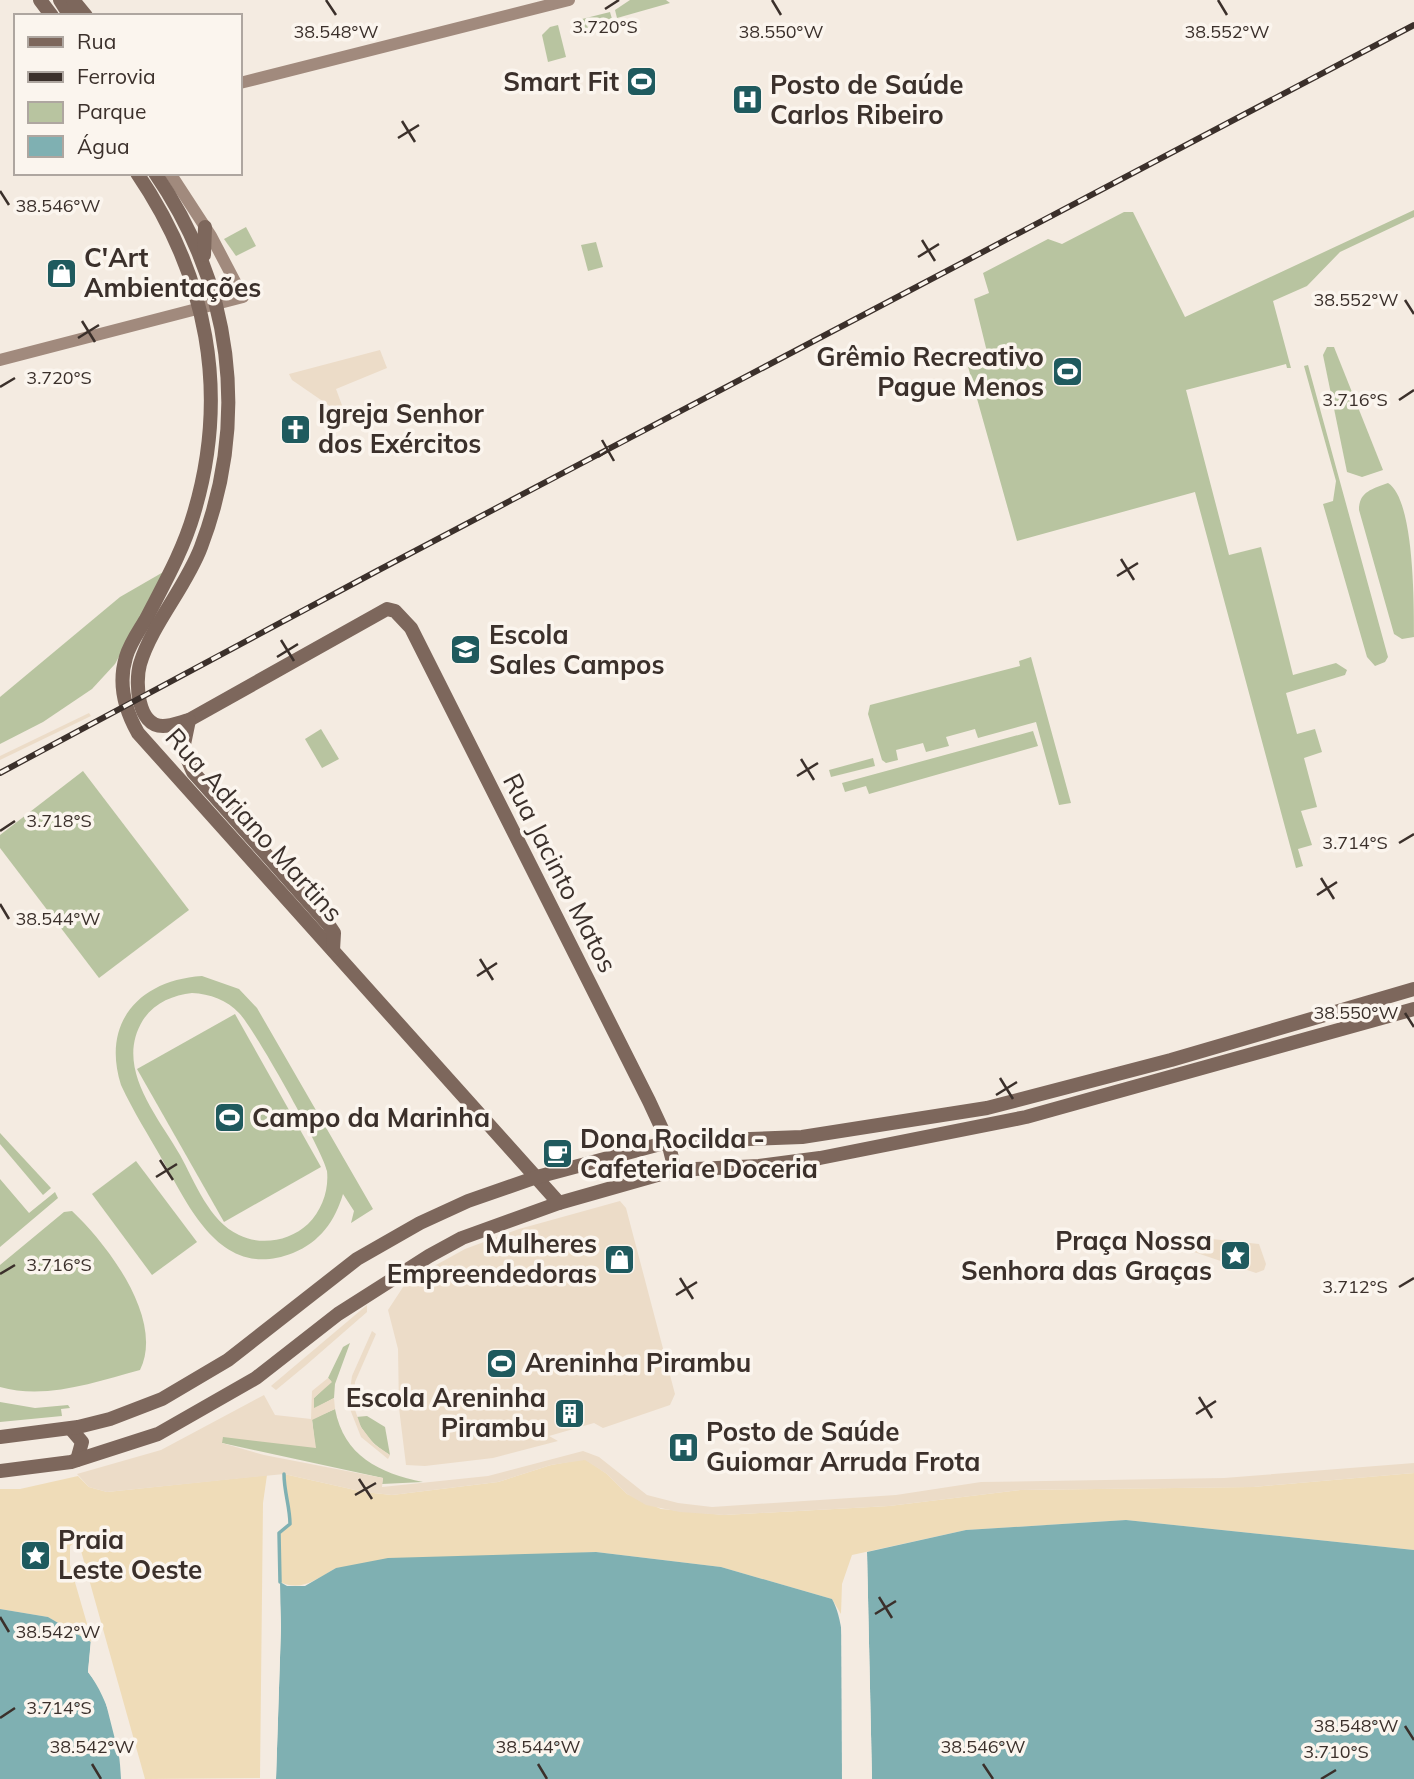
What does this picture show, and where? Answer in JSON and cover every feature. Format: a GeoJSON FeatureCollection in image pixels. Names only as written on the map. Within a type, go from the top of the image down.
{"type":"FeatureCollection","features":[{"type":"Feature","properties":{"kind":"main road"},"geometry":{"type":"LineString","coordinates":[[73,0],[84,14]]}},
{"type":"Feature","properties":{"kind":"main road"},"geometry":{"type":"LineString","coordinates":[[242,82],[569,0]]}},
{"type":"Feature","properties":{"kind":"main road","name":"Rua Adriano Martins"},"geometry":{"type":"LineString","coordinates":[[138,175],[176,242],[201,309],[211,405],[206,457],[195,510],[182,549],[126,657],[123,679],[125,706],[138,733],[559,1203]]}},
{"type":"Feature","properties":{"kind":"main road"},"geometry":{"type":"LineString","coordinates":[[156,175],[178,207],[203,260],[217,305],[227,382],[226,436],[219,482],[202,545],[146,649],[138,673],[139,699],[152,722],[162,726],[189,720]]}},
{"type":"Feature","properties":{"kind":"main road"},"geometry":{"type":"LineString","coordinates":[[0,360],[243,298],[205,227],[171,175]]}},
{"type":"Feature","properties":{"kind":"main road"},"geometry":{"type":"LineString","coordinates":[[203,260],[205,227]]}},
{"type":"Feature","properties":{"kind":"main road","name":"Rua Jacinto Matos"},"geometry":{"type":"LineString","coordinates":[[189,720],[387,609],[395,611],[411,628],[668,1142],[674,1170]]}},
{"type":"Feature","properties":{"kind":"main road","name":"Rua Adriano Martins"},"geometry":{"type":"LineString","coordinates":[[189,720],[183,749],[193,772],[328,923],[334,933],[333,950]]}},
{"type":"Feature","properties":{"kind":"main road"},"geometry":{"type":"LineString","coordinates":[[0,1437],[71,1429],[110,1419],[186,1386],[228,1360],[357,1259],[420,1223],[468,1201],[537,1177],[668,1142],[802,1138],[987,1108],[1414,989]]}},
{"type":"Feature","properties":{"kind":"main road"},"geometry":{"type":"LineString","coordinates":[[0,1471],[77,1460],[158,1434],[194,1416],[256,1378],[338,1314],[429,1256],[462,1238],[559,1203],[674,1170],[759,1166],[904,1143],[1026,1117],[1414,1009]]}},
{"type":"Feature","properties":{"kind":"main road"},"geometry":{"type":"LineString","coordinates":[[1236,1040],[1242,1058]]}},
{"type":"Feature","properties":{"kind":"main road"},"geometry":{"type":"LineString","coordinates":[[901,1123],[904,1143]]}},
{"type":"Feature","properties":{"kind":"main road"},"geometry":{"type":"LineString","coordinates":[[71,1429],[82,1442],[77,1460]]}},
{"type":"Feature","properties":{"kind":"green space"},"geometry":{"type":"Polygon","coordinates":[[[630,0],[666,0],[670,3],[617,18],[615,10],[630,0]]]}},
{"type":"Feature","properties":{"kind":"green space"},"geometry":{"type":"Polygon","coordinates":[[[610,12],[612,19],[587,25],[589,33],[577,31],[574,21],[610,12]]]}},
{"type":"Feature","properties":{"kind":"green space"},"geometry":{"type":"Polygon","coordinates":[[[558,25],[566,57],[548,62],[542,35],[550,27],[558,25]]]}},
{"type":"Feature","properties":{"kind":"green space","name":"Grêmio Recreativo Pague Menos"},"geometry":{"type":"Polygon","coordinates":[[[1414,210],[1414,217],[1340,252],[1307,286],[1273,301],[1291,368],[1287,368],[1286,364],[1186,390],[1229,555],[1261,547],[1293,675],[1336,663],[1347,670],[1345,675],[1286,693],[1297,734],[1315,729],[1322,752],[1304,758],[1317,807],[1301,811],[1312,845],[1298,849],[1303,866],[1296,868],[1195,492],[1017,541],[967,363],[988,356],[974,299],[989,293],[983,273],[1048,239],[1062,244],[1124,212],[1133,212],[1185,317],[1414,210]]]}},
{"type":"Feature","properties":{"kind":"green space"},"geometry":{"type":"Polygon","coordinates":[[[246,227],[256,246],[236,256],[224,239],[246,227]]]}},
{"type":"Feature","properties":{"kind":"green space"},"geometry":{"type":"Polygon","coordinates":[[[596,242],[603,267],[588,271],[581,245],[596,242]]]}},
{"type":"Feature","properties":{"kind":"green space"},"geometry":{"type":"Polygon","coordinates":[[[1327,347],[1334,347],[1383,470],[1362,477],[1347,472],[1323,355],[1327,347]]]}},
{"type":"Feature","properties":{"kind":"green space"},"geometry":{"type":"Polygon","coordinates":[[[1308,365],[1388,657],[1385,662],[1375,666],[1367,657],[1323,504],[1333,501],[1336,481],[1304,366],[1308,365]]]}},
{"type":"Feature","properties":{"kind":"green space"},"geometry":{"type":"Polygon","coordinates":[[[1388,483],[1397,493],[1403,509],[1411,552],[1414,637],[1402,639],[1394,634],[1359,510],[1364,495],[1388,483]]]}},
{"type":"Feature","properties":{"kind":"green space"},"geometry":{"type":"Polygon","coordinates":[[[165,571],[115,664],[92,689],[43,722],[0,744],[0,697],[120,597],[165,571]]]}},
{"type":"Feature","properties":{"kind":"green space"},"geometry":{"type":"Polygon","coordinates":[[[1031,657],[1071,803],[1059,805],[1036,722],[978,738],[975,729],[946,737],[949,746],[926,752],[923,743],[896,750],[898,760],[886,763],[882,760],[868,714],[870,705],[1020,666],[1019,661],[1031,657]]]}},
{"type":"Feature","properties":{"kind":"green space"},"geometry":{"type":"Polygon","coordinates":[[[321,729],[339,759],[322,768],[305,739],[321,729]]]}},
{"type":"Feature","properties":{"kind":"green space"},"geometry":{"type":"Polygon","coordinates":[[[1033,731],[1038,746],[869,794],[866,786],[845,792],[842,783],[1033,731]]]}},
{"type":"Feature","properties":{"kind":"green space"},"geometry":{"type":"Polygon","coordinates":[[[873,758],[875,766],[831,777],[829,770],[873,758]]]}},
{"type":"Feature","properties":{"kind":"green space"},"geometry":{"type":"Polygon","coordinates":[[[83,771],[189,910],[99,978],[0,848],[0,835],[83,771]]]}},
{"type":"Feature","properties":{"kind":"green space"},"geometry":{"type":"Polygon","coordinates":[[[202,976],[239,989],[257,1008],[373,1209],[351,1223],[354,1211],[343,1194],[331,1222],[319,1237],[293,1253],[268,1259],[247,1257],[228,1249],[212,1236],[185,1200],[136,1114],[121,1085],[116,1062],[116,1042],[121,1024],[131,1008],[160,986],[180,979],[202,976]],[[192,993],[171,998],[158,1005],[143,1020],[135,1038],[133,1055],[142,1090],[204,1200],[219,1220],[228,1229],[248,1238],[266,1241],[284,1238],[308,1224],[321,1206],[327,1178],[323,1160],[302,1117],[247,1023],[239,1013],[218,998],[192,993]]]}},
{"type":"Feature","properties":{"kind":"green space","name":"Campo da Marinha"},"geometry":{"type":"Polygon","coordinates":[[[235,1014],[321,1167],[224,1222],[137,1069],[235,1014]]]}},
{"type":"Feature","properties":{"kind":"green space"},"geometry":{"type":"Polygon","coordinates":[[[0,1133],[51,1188],[43,1195],[0,1144],[0,1133]]]}},
{"type":"Feature","properties":{"kind":"green space"},"geometry":{"type":"Polygon","coordinates":[[[136,1161],[197,1242],[152,1275],[92,1194],[136,1161]]]}},
{"type":"Feature","properties":{"kind":"green space"},"geometry":{"type":"Polygon","coordinates":[[[0,1179],[29,1213],[55,1192],[58,1198],[0,1247],[0,1179]]]}},
{"type":"Feature","properties":{"kind":"green space"},"geometry":{"type":"Polygon","coordinates":[[[72,1211],[115,1262],[139,1306],[145,1328],[146,1350],[140,1370],[70,1388],[35,1392],[0,1387],[0,1265],[64,1212],[72,1211]]]}},
{"type":"Feature","properties":{"kind":"green space"},"geometry":{"type":"Polygon","coordinates":[[[350,1343],[335,1384],[334,1398],[314,1409],[314,1398],[331,1381],[328,1378],[343,1347],[350,1343]]]}},
{"type":"Feature","properties":{"kind":"green space"},"geometry":{"type":"Polygon","coordinates":[[[0,1402],[35,1408],[68,1405],[70,1408],[61,1409],[62,1416],[0,1422],[0,1402]]]}},
{"type":"Feature","properties":{"kind":"green space"},"geometry":{"type":"Polygon","coordinates":[[[335,1409],[346,1439],[366,1460],[392,1473],[423,1482],[382,1484],[383,1478],[222,1443],[222,1436],[315,1447],[312,1419],[335,1409]]]}},
{"type":"Feature","properties":{"kind":"green space"},"geometry":{"type":"Polygon","coordinates":[[[367,1416],[385,1427],[390,1455],[370,1439],[356,1417],[367,1416]]]}},
{"type":"Feature","properties":{"kind":"sand"},"geometry":{"type":"Polygon","coordinates":[[[585,1459],[607,1474],[627,1494],[661,1509],[724,1515],[889,1506],[1020,1490],[1253,1487],[1414,1473],[1414,1550],[1126,1520],[966,1530],[852,1555],[842,1584],[841,1614],[832,1599],[721,1567],[596,1552],[336,1568],[302,1585],[280,1582],[279,1534],[290,1524],[284,1474],[364,1492],[392,1495],[498,1482],[551,1465],[585,1459]]]}},
{"type":"Feature","properties":{"kind":"sand"},"geometry":{"type":"Polygon","coordinates":[[[267,1475],[263,1503],[260,1778],[145,1779],[78,1540],[70,1546],[70,1565],[92,1641],[92,1647],[91,1642],[48,1617],[0,1609],[0,1489],[20,1489],[78,1476],[89,1487],[107,1492],[267,1475]]]}},
{"type":"Feature","properties":{"kind":"shaded area"},"geometry":{"type":"Polygon","coordinates":[[[380,350],[387,368],[336,389],[343,408],[337,411],[292,380],[289,374],[380,350]]]}},
{"type":"Feature","properties":{"kind":"shaded area"},"geometry":{"type":"Polygon","coordinates":[[[89,713],[91,716],[0,760],[0,756],[89,713]]]}},
{"type":"Feature","properties":{"kind":"shaded area"},"geometry":{"type":"Polygon","coordinates":[[[620,1201],[626,1208],[675,1394],[670,1405],[603,1428],[594,1423],[549,1436],[558,1441],[493,1458],[425,1466],[406,1465],[399,1408],[398,1349],[388,1310],[407,1281],[465,1249],[519,1229],[620,1201]]]}},
{"type":"Feature","properties":{"kind":"shaded area","name":"Praça Nossa Senhora das Graças"},"geometry":{"type":"Polygon","coordinates":[[[1146,1232],[1259,1244],[1266,1264],[1264,1270],[1256,1273],[1144,1235],[1146,1232]]]}},
{"type":"Feature","properties":{"kind":"shaded area"},"geometry":{"type":"Polygon","coordinates":[[[367,1305],[367,1312],[305,1366],[276,1390],[271,1386],[367,1305]]]}},
{"type":"Feature","properties":{"kind":"shaded area"},"geometry":{"type":"Polygon","coordinates":[[[372,1331],[376,1334],[355,1382],[354,1407],[361,1427],[374,1444],[390,1455],[388,1459],[361,1437],[348,1404],[352,1376],[372,1331]]]}},
{"type":"Feature","properties":{"kind":"shaded area"},"geometry":{"type":"Polygon","coordinates":[[[328,1378],[332,1382],[314,1398],[314,1408],[334,1398],[335,1409],[312,1420],[316,1448],[223,1437],[222,1443],[264,1455],[383,1478],[382,1487],[488,1476],[583,1451],[599,1457],[647,1495],[678,1503],[712,1507],[896,1495],[981,1482],[1224,1478],[1414,1463],[1414,1473],[1253,1487],[1020,1490],[889,1506],[724,1515],[680,1512],[646,1505],[627,1494],[607,1474],[585,1460],[551,1465],[498,1482],[392,1495],[364,1492],[284,1474],[107,1492],[89,1487],[77,1474],[161,1450],[264,1395],[275,1415],[311,1419],[312,1391],[328,1378]]]}},
{"type":"Feature","properties":{"kind":"water"},"geometry":{"type":"Polygon","coordinates":[[[1126,1520],[1414,1550],[1414,1779],[872,1779],[867,1552],[966,1530],[1126,1520]]]}},
{"type":"Feature","properties":{"kind":"water"},"geometry":{"type":"Polygon","coordinates":[[[596,1552],[721,1567],[832,1599],[842,1636],[844,1660],[842,1779],[276,1779],[280,1582],[287,1586],[305,1586],[336,1568],[388,1558],[596,1552]]]}},
{"type":"Feature","properties":{"kind":"water","name":"Praia Leste Oeste"},"geometry":{"type":"Polygon","coordinates":[[[0,1609],[48,1617],[91,1642],[88,1672],[108,1709],[119,1751],[121,1779],[0,1779],[0,1609]]]}},
{"type":"Feature","properties":{"kind":"pier"},"geometry":{"type":"Polygon","coordinates":[[[867,1552],[872,1779],[868,1779],[864,1553],[867,1552]]]}},
{"type":"Feature","properties":{"kind":"pier"},"geometry":{"type":"Polygon","coordinates":[[[279,1579],[281,1627],[276,1779],[272,1779],[278,1627],[276,1582],[279,1579]]]}},
{"type":"Feature","properties":{"kind":"pier"},"geometry":{"type":"Polygon","coordinates":[[[841,1608],[847,1653],[845,1779],[842,1779],[841,1608]]]}},
{"type":"Feature","properties":{"kind":"pier"},"geometry":{"type":"Polygon","coordinates":[[[91,1638],[95,1647],[91,1671],[107,1691],[124,1762],[125,1779],[121,1779],[121,1763],[103,1692],[88,1672],[91,1638]]]}},
{"type":"Feature","properties":{"kind":"waterway"},"geometry":{"type":"LineString","coordinates":[[280,1582],[279,1533],[290,1524],[284,1474]]}},
{"type":"Feature","properties":{"kind":"railway"},"geometry":{"type":"LineString","coordinates":[[0,773],[375,572],[1414,25]]}},
{"type":"Feature","properties":{"kind":"place","name":"Smart Fit"},"geometry":{"type":"Point","coordinates":[642,82]}},
{"type":"Feature","properties":{"kind":"place","name":"Posto de Saúde Carlos Ribeiro"},"geometry":{"type":"Point","coordinates":[747,100]}},
{"type":"Feature","properties":{"kind":"place","name":"C'Art Ambientações"},"geometry":{"type":"Point","coordinates":[61,273]}},
{"type":"Feature","properties":{"kind":"place","name":"Grêmio Recreativo Pague Menos"},"geometry":{"type":"Point","coordinates":[1067,372]}},
{"type":"Feature","properties":{"kind":"place","name":"Igreja Senhor dos Exércitos"},"geometry":{"type":"Point","coordinates":[295,429]}},
{"type":"Feature","properties":{"kind":"place","name":"Escola Sales Campos"},"geometry":{"type":"Point","coordinates":[466,650]}},
{"type":"Feature","properties":{"kind":"place","name":"Campo da Marinha"},"geometry":{"type":"Point","coordinates":[229,1118]}},
{"type":"Feature","properties":{"kind":"place","name":"Dona Rocilda - Cafeteria e Doceria"},"geometry":{"type":"Point","coordinates":[557,1154]}},
{"type":"Feature","properties":{"kind":"place","name":"Praça Nossa Senhora das Graças"},"geometry":{"type":"Point","coordinates":[1235,1256]}},
{"type":"Feature","properties":{"kind":"place","name":"Mulheres Empreendedoras"},"geometry":{"type":"Point","coordinates":[620,1259]}},
{"type":"Feature","properties":{"kind":"place","name":"Areninha Pirambu"},"geometry":{"type":"Point","coordinates":[502,1363]}},
{"type":"Feature","properties":{"kind":"place","name":"Escola Areninha Pirambu"},"geometry":{"type":"Point","coordinates":[569,1413]}},
{"type":"Feature","properties":{"kind":"place","name":"Posto de Saúde Guiomar Arruda Frota"},"geometry":{"type":"Point","coordinates":[683,1447]}},
{"type":"Feature","properties":{"kind":"place","name":"Praia Leste Oeste"},"geometry":{"type":"Point","coordinates":[35,1555]}}]}
